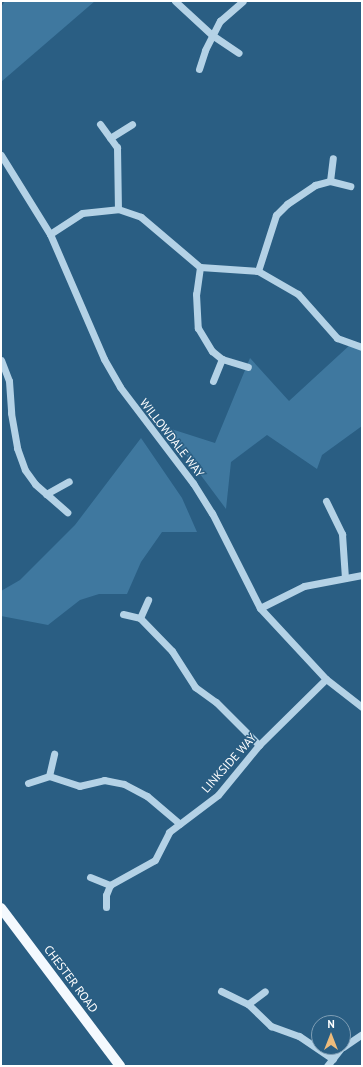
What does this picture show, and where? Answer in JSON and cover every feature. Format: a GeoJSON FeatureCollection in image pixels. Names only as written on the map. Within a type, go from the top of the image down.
{"type":"FeatureCollection","features":[{"type":"Feature","properties":{"kind":"main road","name":"CHESTER ROAD"},"geometry":{"type":"LineString","coordinates":[[1,908],[120,1066]]}},
{"type":"Feature","properties":{"kind":"street"},"geometry":{"type":"LineString","coordinates":[[175,1],[212,35],[239,53]]}},
{"type":"Feature","properties":{"kind":"street"},"geometry":{"type":"LineString","coordinates":[[199,69],[212,35],[220,21],[243,1]]}},
{"type":"Feature","properties":{"kind":"street"},"geometry":{"type":"LineString","coordinates":[[100,124],[117,147],[118,209]]}},
{"type":"Feature","properties":{"kind":"street"},"geometry":{"type":"LineString","coordinates":[[110,138],[132,124]]}},
{"type":"Feature","properties":{"kind":"street","name":"WILLOWDALE WAY"},"geometry":{"type":"LineString","coordinates":[[1,155],[50,234],[116,380],[135,409],[193,483],[212,513],[260,608],[326,679],[362,707]]}},
{"type":"Feature","properties":{"kind":"street"},"geometry":{"type":"LineString","coordinates":[[330,181],[333,158]]}},
{"type":"Feature","properties":{"kind":"street"},"geometry":{"type":"LineString","coordinates":[[258,271],[276,215],[315,185],[330,181],[350,186]]}},
{"type":"Feature","properties":{"kind":"street"},"geometry":{"type":"LineString","coordinates":[[50,234],[82,212],[118,209],[140,218],[200,267],[258,271],[298,294],[337,338],[362,347]]}},
{"type":"Feature","properties":{"kind":"street"},"geometry":{"type":"LineString","coordinates":[[200,267],[196,294],[198,328],[212,351],[222,359],[248,367]]}},
{"type":"Feature","properties":{"kind":"street"},"geometry":{"type":"LineString","coordinates":[[213,381],[222,359]]}},
{"type":"Feature","properties":{"kind":"street"},"geometry":{"type":"LineString","coordinates":[[1,360],[9,381],[10,413],[17,448],[25,470],[46,494],[66,512]]}},
{"type":"Feature","properties":{"kind":"street"},"geometry":{"type":"LineString","coordinates":[[46,494],[70,481]]}},
{"type":"Feature","properties":{"kind":"street"},"geometry":{"type":"LineString","coordinates":[[326,501],[342,534],[345,578]]}},
{"type":"Feature","properties":{"kind":"street"},"geometry":{"type":"LineString","coordinates":[[260,608],[304,586],[362,575]]}},
{"type":"Feature","properties":{"kind":"street"},"geometry":{"type":"LineString","coordinates":[[140,618],[148,600]]}},
{"type":"Feature","properties":{"kind":"street"},"geometry":{"type":"LineString","coordinates":[[123,614],[140,618],[172,651],[196,687],[216,702],[259,745]]}},
{"type":"Feature","properties":{"kind":"street","name":"LINKSIDE WAY"},"geometry":{"type":"LineString","coordinates":[[110,885],[155,860],[169,832],[218,796],[259,745],[326,679]]}},
{"type":"Feature","properties":{"kind":"street"},"geometry":{"type":"LineString","coordinates":[[48,776],[54,754]]}},
{"type":"Feature","properties":{"kind":"street"},"geometry":{"type":"LineString","coordinates":[[28,783],[48,776],[79,786],[104,780],[124,784],[147,796],[180,824]]}},
{"type":"Feature","properties":{"kind":"street"},"geometry":{"type":"LineString","coordinates":[[90,877],[110,885],[106,895],[106,907]]}},
{"type":"Feature","properties":{"kind":"street"},"geometry":{"type":"LineString","coordinates":[[221,990],[248,1004],[271,1026],[299,1036],[332,1059]]}},
{"type":"Feature","properties":{"kind":"street"},"geometry":{"type":"LineString","coordinates":[[248,1004],[265,990]]}},
{"type":"Feature","properties":{"kind":"street"},"geometry":{"type":"LineString","coordinates":[[351,1042],[362,1034]]}},
{"type":"Feature","properties":{"kind":"street"},"geometry":{"type":"LineString","coordinates":[[327,1066],[336,1055]]}},
{"type":"Feature","properties":{"kind":"shaded area"},"geometry":{"type":"Polygon","coordinates":[[[5,1],[95,1],[1,82],[1,7],[5,1]]]}},
{"type":"Feature","properties":{"kind":"shaded area"},"geometry":{"type":"Polygon","coordinates":[[[351,344],[362,346],[362,426],[322,455],[317,469],[267,435],[231,462],[226,509],[165,427],[215,443],[250,358],[289,401],[351,344]]]}},
{"type":"Feature","properties":{"kind":"shaded area"},"geometry":{"type":"Polygon","coordinates":[[[141,438],[182,498],[197,532],[162,532],[141,562],[127,594],[99,594],[80,600],[48,625],[1,616],[1,591],[20,580],[75,525],[141,438]]]}}]}
